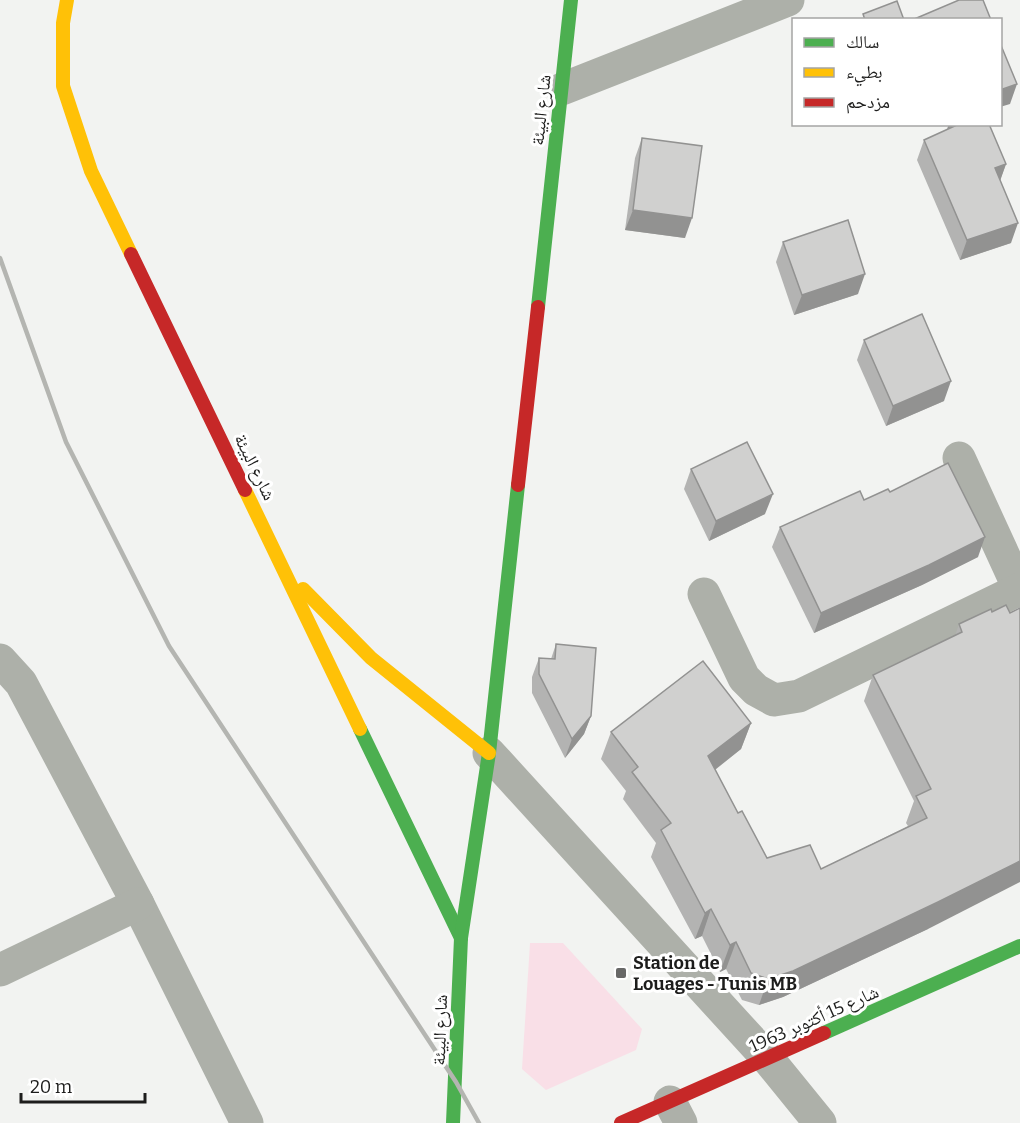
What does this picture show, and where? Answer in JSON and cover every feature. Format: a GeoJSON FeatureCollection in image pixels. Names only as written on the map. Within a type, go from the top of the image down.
{"type":"FeatureCollection","features":[{"type":"Feature","properties":{"kind":"main road","name":"شارع البيئة"},"geometry":{"type":"LineString","coordinates":[[67,0],[63,23],[63,86],[91,171],[461,938]]}},
{"type":"Feature","properties":{"kind":"main road","name":"شارع البيئة"},"geometry":{"type":"LineString","coordinates":[[453,1123],[461,938],[489,753],[571,0]]}},
{"type":"Feature","properties":{"kind":"main road"},"geometry":{"type":"LineString","coordinates":[[285,571],[371,658],[489,753]]}},
{"type":"Feature","properties":{"kind":"main road","name":"شارع 15 أكتوبر 1963"},"geometry":{"type":"LineString","coordinates":[[621,1123],[675,1113],[768,1059],[1020,946]]}},
{"type":"Feature","properties":{"kind":"street"},"geometry":{"type":"LineString","coordinates":[[562,89],[788,0]]}},
{"type":"Feature","properties":{"kind":"street"},"geometry":{"type":"LineString","coordinates":[[704,594],[744,678],[756,690],[774,699],[799,696],[1020,589],[959,458]]}},
{"type":"Feature","properties":{"kind":"street"},"geometry":{"type":"LineString","coordinates":[[0,660],[21,683],[138,904],[247,1123]]}},
{"type":"Feature","properties":{"kind":"street"},"geometry":{"type":"LineString","coordinates":[[489,753],[768,1059],[820,1123]]}},
{"type":"Feature","properties":{"kind":"street"},"geometry":{"type":"LineString","coordinates":[[0,970],[138,904]]}},
{"type":"Feature","properties":{"kind":"shaded area"},"geometry":{"type":"Polygon","coordinates":[[[530,943],[563,943],[642,1029],[636,1050],[546,1090],[522,1069],[530,943]]]}},
{"type":"Feature","properties":{"kind":"building"},"geometry":{"type":"Polygon","coordinates":[[[959,0],[983,0],[990,18],[917,18],[959,0]]]}},
{"type":"Feature","properties":{"kind":"building"},"geometry":{"type":"Polygon","coordinates":[[[897,1],[903,18],[864,18],[863,14],[897,1]]]}},
{"type":"Feature","properties":{"kind":"building"},"geometry":{"type":"Polygon","coordinates":[[[1002,48],[1017,84],[1002,89],[1002,48]]]}},
{"type":"Feature","properties":{"kind":"building"},"geometry":{"type":"Polygon","coordinates":[[[955,126],[990,126],[1006,164],[995,168],[1018,223],[967,240],[924,140],[955,126]]]}},
{"type":"Feature","properties":{"kind":"building"},"geometry":{"type":"Polygon","coordinates":[[[642,138],[702,146],[692,218],[633,210],[642,138]]]}},
{"type":"Feature","properties":{"kind":"building"},"geometry":{"type":"Polygon","coordinates":[[[848,220],[865,274],[802,295],[783,242],[848,220]]]}},
{"type":"Feature","properties":{"kind":"building"},"geometry":{"type":"Polygon","coordinates":[[[922,314],[951,381],[893,406],[864,340],[922,314]]]}},
{"type":"Feature","properties":{"kind":"building"},"geometry":{"type":"Polygon","coordinates":[[[747,442],[773,494],[716,521],[691,469],[747,442]]]}},
{"type":"Feature","properties":{"kind":"building"},"geometry":{"type":"Polygon","coordinates":[[[948,463],[985,537],[929,565],[821,613],[780,527],[860,491],[864,500],[888,489],[890,492],[948,463]]]}},
{"type":"Feature","properties":{"kind":"building"},"geometry":{"type":"Polygon","coordinates":[[[1006,605],[1010,613],[1020,608],[1020,861],[793,971],[768,979],[751,973],[736,942],[730,945],[711,909],[705,913],[661,830],[671,823],[632,772],[638,767],[611,732],[703,661],[751,723],[708,756],[738,813],[742,811],[767,858],[810,845],[821,869],[927,818],[916,796],[931,789],[873,675],[962,632],[959,624],[991,609],[992,612],[1006,605]]]}},
{"type":"Feature","properties":{"kind":"building"},"geometry":{"type":"Polygon","coordinates":[[[556,644],[596,648],[591,716],[572,739],[539,674],[539,658],[555,659],[556,644]]]}},
{"type":"Feature","properties":{"kind":"railway"},"geometry":{"type":"LineString","coordinates":[[0,258],[66,442],[169,646],[456,1082],[479,1123]]}},
{"type":"Feature","properties":{"kind":"traffic: fast"},"geometry":{"type":"LineString","coordinates":[[538,307],[571,0]]}},
{"type":"Feature","properties":{"kind":"traffic: fast"},"geometry":{"type":"LineString","coordinates":[[453,1123],[461,938],[489,753],[518,485]]}},
{"type":"Feature","properties":{"kind":"traffic: fast"},"geometry":{"type":"LineString","coordinates":[[360,729],[461,938]]}},
{"type":"Feature","properties":{"kind":"traffic: fast"},"geometry":{"type":"LineString","coordinates":[[824,1033],[1020,946]]}},
{"type":"Feature","properties":{"kind":"traffic: slow"},"geometry":{"type":"LineString","coordinates":[[67,0],[63,23],[63,86],[91,171],[131,254]]}},
{"type":"Feature","properties":{"kind":"traffic: slow"},"geometry":{"type":"LineString","coordinates":[[245,490],[360,729]]}},
{"type":"Feature","properties":{"kind":"traffic: slow"},"geometry":{"type":"LineString","coordinates":[[303,589],[371,658],[489,753]]}},
{"type":"Feature","properties":{"kind":"traffic: jam"},"geometry":{"type":"LineString","coordinates":[[131,254],[245,490]]}},
{"type":"Feature","properties":{"kind":"traffic: jam"},"geometry":{"type":"LineString","coordinates":[[518,485],[538,307]]}},
{"type":"Feature","properties":{"kind":"traffic: jam"},"geometry":{"type":"LineString","coordinates":[[621,1123],[824,1033]]}},
{"type":"Feature","properties":{"kind":"place","name":"Station de Louages - Tunis MB"},"geometry":{"type":"Point","coordinates":[621,973]}}]}
